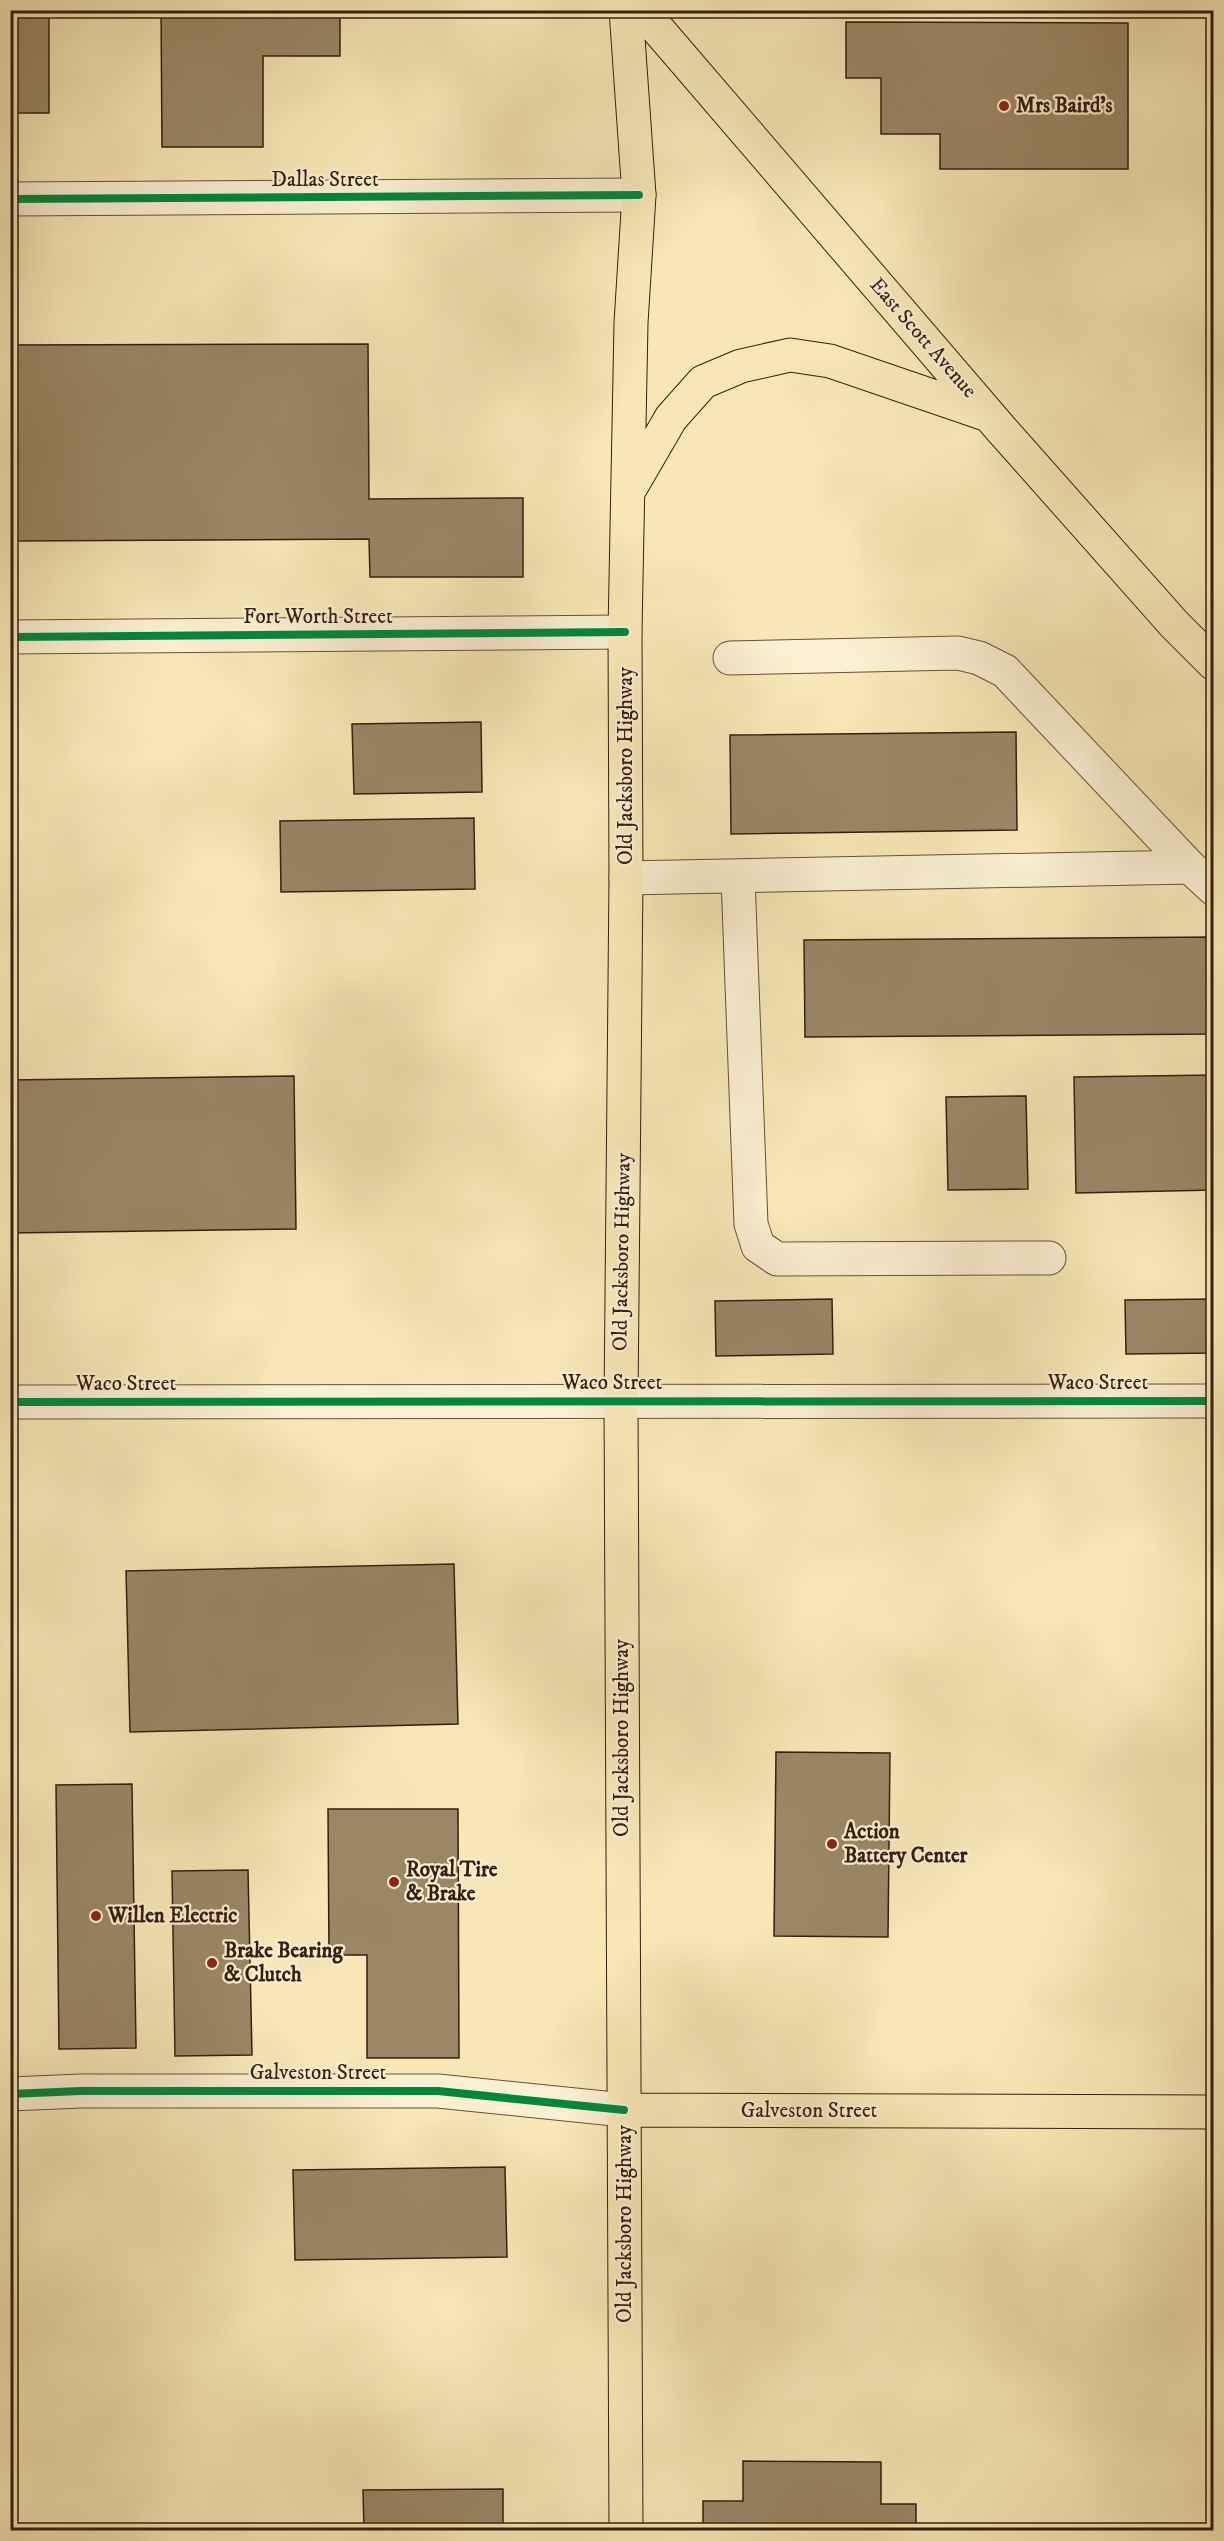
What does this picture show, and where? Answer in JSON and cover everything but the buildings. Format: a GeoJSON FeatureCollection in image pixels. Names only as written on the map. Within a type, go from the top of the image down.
{"type":"FeatureCollection","features":[{"type":"Feature","properties":{"kind":"main road","name":"Old Jacksboro Highway"},"geometry":{"type":"LineString","coordinates":[[626,10],[639,195],[631,323],[625,632],[626,878],[621,1401],[626,2530]]}},
{"type":"Feature","properties":{"kind":"main road","name":"East Scott Avenue"},"geometry":{"type":"LineString","coordinates":[[635,10],[649,20],[989,415],[1174,624],[1214,664]]}},
{"type":"Feature","properties":{"kind":"main road"},"geometry":{"type":"LineString","coordinates":[[627,493],[671,418],[703,382],[741,366],[780,357],[790,355],[830,361],[989,415]]}},
{"type":"Feature","properties":{"kind":"main road","name":"Galveston Street"},"geometry":{"type":"LineString","coordinates":[[624,2110],[1214,2112]]}},
{"type":"Feature","properties":{"kind":"street","name":"Dallas Street"},"geometry":{"type":"LineString","coordinates":[[10,199],[639,195]]}},
{"type":"Feature","properties":{"kind":"street","name":"Fort Worth Street"},"geometry":{"type":"LineString","coordinates":[[10,637],[625,632]]}},
{"type":"Feature","properties":{"kind":"street"},"geometry":{"type":"LineString","coordinates":[[730,658],[958,653],[979,658],[1005,671],[1190,867],[1214,889]]}},
{"type":"Feature","properties":{"kind":"street"},"geometry":{"type":"LineString","coordinates":[[626,878],[738,878],[1190,867]]}},
{"type":"Feature","properties":{"kind":"street"},"geometry":{"type":"LineString","coordinates":[[738,878],[751,1224],[758,1246],[777,1259],[1049,1258]]}},
{"type":"Feature","properties":{"kind":"street","name":"Waco Street"},"geometry":{"type":"LineString","coordinates":[[10,1402],[1214,1401]]}},
{"type":"Feature","properties":{"kind":"street","name":"Galveston Street"},"geometry":{"type":"LineString","coordinates":[[10,2094],[80,2091],[438,2091],[624,2110]]}},
{"type":"Feature","properties":{"kind":"cycle path"},"geometry":{"type":"LineString","coordinates":[[10,199],[639,195]]}},
{"type":"Feature","properties":{"kind":"cycle path"},"geometry":{"type":"LineString","coordinates":[[10,637],[625,632]]}},
{"type":"Feature","properties":{"kind":"cycle path"},"geometry":{"type":"LineString","coordinates":[[10,1402],[1214,1401]]}},
{"type":"Feature","properties":{"kind":"cycle path"},"geometry":{"type":"LineString","coordinates":[[10,2094],[80,2091],[438,2091],[624,2110]]}},
{"type":"Feature","properties":{"kind":"place","name":"Mrs Baird's"},"geometry":{"type":"Point","coordinates":[1004,106]}},
{"type":"Feature","properties":{"kind":"place","name":"Action Battery Center"},"geometry":{"type":"Point","coordinates":[832,1844]}},
{"type":"Feature","properties":{"kind":"place","name":"Royal Tire & Brake"},"geometry":{"type":"Point","coordinates":[394,1882]}},
{"type":"Feature","properties":{"kind":"place","name":"Willen Electric"},"geometry":{"type":"Point","coordinates":[96,1916]}},
{"type":"Feature","properties":{"kind":"place","name":"Brake Bearing & Clutch"},"geometry":{"type":"Point","coordinates":[212,1963]}}]}
